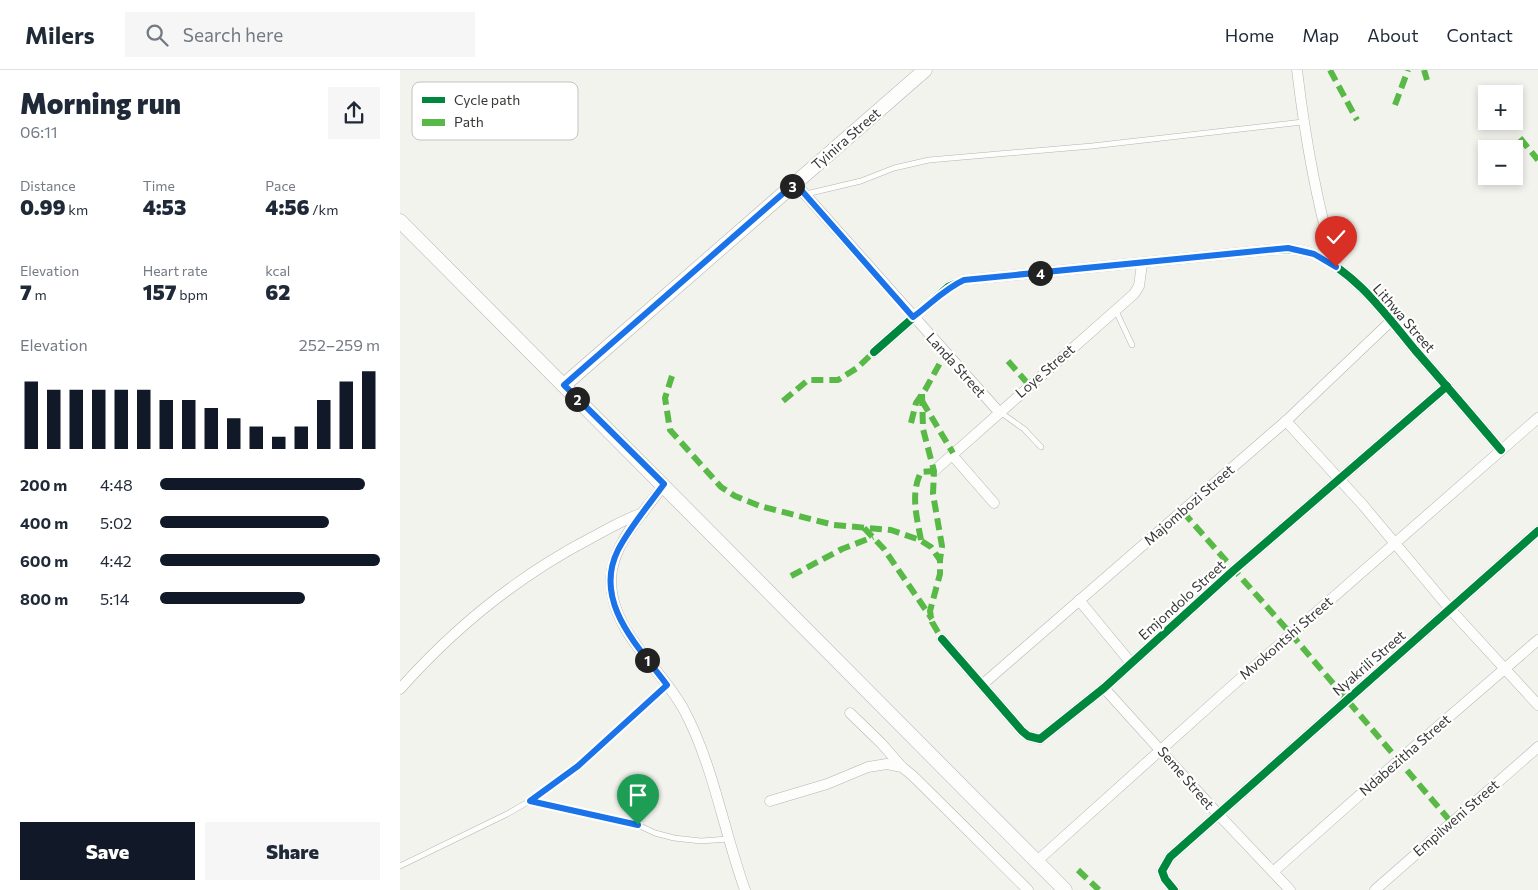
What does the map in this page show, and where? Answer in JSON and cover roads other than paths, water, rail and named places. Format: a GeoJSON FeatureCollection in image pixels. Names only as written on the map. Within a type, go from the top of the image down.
{"type":"FeatureCollection","features":[{"type":"Feature","properties":{"kind":"main road","name":"Tyinira Street"},"geometry":{"type":"LineString","coordinates":[[564,385],[925,70]]}},
{"type":"Feature","properties":{"kind":"main road"},"geometry":{"type":"LineString","coordinates":[[400,221],[406,232],[664,484],[1065,890]]}},
{"type":"Feature","properties":{"kind":"street"},"geometry":{"type":"LineString","coordinates":[[1297,70],[1303,122],[1320,216],[1336,267]]}},
{"type":"Feature","properties":{"kind":"street","name":"Landa Street"},"geometry":{"type":"LineString","coordinates":[[795,183],[999,412]]}},
{"type":"Feature","properties":{"kind":"street","name":"Lithwa Street"},"geometry":{"type":"LineString","coordinates":[[874,352],[913,317],[930,305],[948,287],[964,280],[1142,264],[1288,248],[1314,254],[1336,267],[1363,290],[1501,450]]}},
{"type":"Feature","properties":{"kind":"street","name":"Loye Street"},"geometry":{"type":"LineString","coordinates":[[934,471],[1116,311],[1139,286],[1142,264]]}},
{"type":"Feature","properties":{"kind":"street","name":"Majombozi Street"},"geometry":{"type":"LineString","coordinates":[[982,684],[1286,421],[1391,321]]}},
{"type":"Feature","properties":{"kind":"street","name":"Emjondolo Street"},"geometry":{"type":"LineString","coordinates":[[942,639],[1022,730],[1034,739],[1048,735],[1104,688],[1337,479],[1447,386]]}},
{"type":"Feature","properties":{"kind":"street","name":"Mvokontshi Street"},"geometry":{"type":"LineString","coordinates":[[1037,861],[1161,749],[1538,418]]}},
{"type":"Feature","properties":{"kind":"street"},"geometry":{"type":"LineString","coordinates":[[1286,421],[1395,543],[1450,609],[1538,705]]}},
{"type":"Feature","properties":{"kind":"street"},"geometry":{"type":"LineString","coordinates":[[953,453],[953,456],[994,503]]}},
{"type":"Feature","properties":{"kind":"street"},"geometry":{"type":"LineString","coordinates":[[664,484],[617,552],[611,577],[612,602],[639,650],[667,685],[692,726],[745,890]]}},
{"type":"Feature","properties":{"kind":"street"},"geometry":{"type":"LineString","coordinates":[[400,689],[454,632],[538,568],[572,547],[644,512]]}},
{"type":"Feature","properties":{"kind":"street","name":"Nyakrili Street"},"geometry":{"type":"LineString","coordinates":[[1174,890],[1165,879],[1162,871],[1165,864],[1218,814],[1538,531]]}},
{"type":"Feature","properties":{"kind":"street"},"geometry":{"type":"LineString","coordinates":[[1079,600],[1131,663]]}},
{"type":"Feature","properties":{"kind":"street","name":"Ndabezitha Street"},"geometry":{"type":"LineString","coordinates":[[1273,872],[1398,760],[1538,640]]}},
{"type":"Feature","properties":{"kind":"street","name":"Seme Street"},"geometry":{"type":"LineString","coordinates":[[1104,688],[1290,890]]}},
{"type":"Feature","properties":{"kind":"street"},"geometry":{"type":"LineString","coordinates":[[850,712],[881,743],[902,768],[913,776],[1028,890]]}},
{"type":"Feature","properties":{"kind":"street","name":"Empilweni Street"},"geometry":{"type":"LineString","coordinates":[[1375,890],[1538,747]]}},
{"type":"Feature","properties":{"kind":"street"},"geometry":{"type":"LineString","coordinates":[[770,801],[827,784],[868,767],[887,764],[902,768]]}},
{"type":"Feature","properties":{"kind":"lane"},"geometry":{"type":"LineString","coordinates":[[804,195],[861,181],[894,168],[929,160],[1092,146],[1303,122]]}},
{"type":"Feature","properties":{"kind":"lane"},"geometry":{"type":"LineString","coordinates":[[1116,311],[1132,345]]}},
{"type":"Feature","properties":{"kind":"lane"},"geometry":{"type":"LineString","coordinates":[[999,412],[1024,429],[1041,447]]}},
{"type":"Feature","properties":{"kind":"lane"},"geometry":{"type":"LineString","coordinates":[[400,866],[530,801],[578,766],[667,685]]}},
{"type":"Feature","properties":{"kind":"lane"},"geometry":{"type":"LineString","coordinates":[[530,801],[638,825],[674,838],[701,841],[728,839]]}}]}
